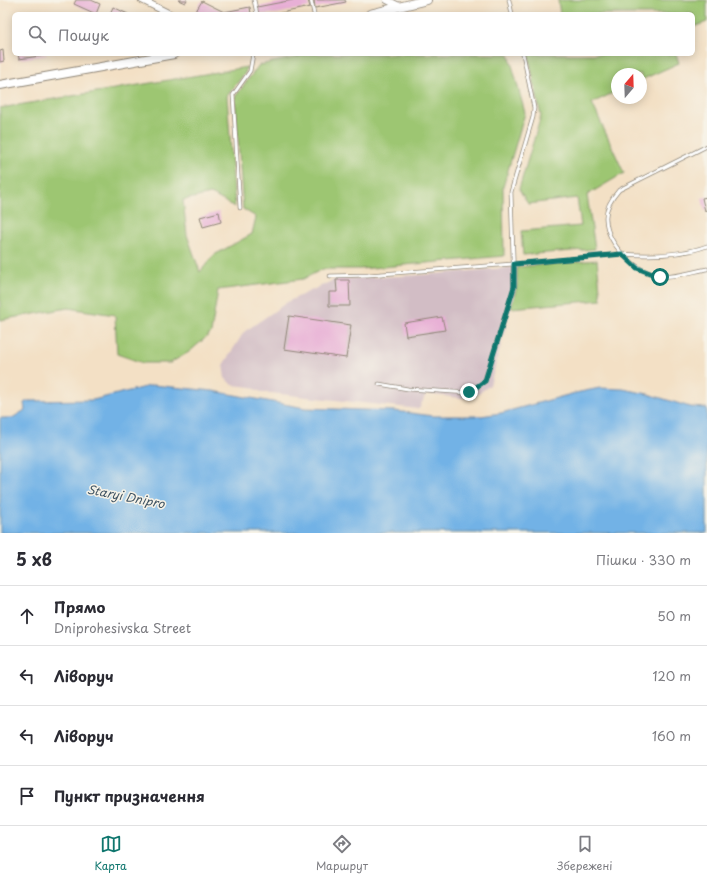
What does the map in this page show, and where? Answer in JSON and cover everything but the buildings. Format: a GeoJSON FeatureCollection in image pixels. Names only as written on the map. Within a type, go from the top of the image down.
{"type":"FeatureCollection","features":[{"type":"Feature","properties":{"kind":"street"},"geometry":{"type":"LineString","coordinates":[[142,0],[166,12]]}},
{"type":"Feature","properties":{"kind":"street"},"geometry":{"type":"LineString","coordinates":[[387,0],[401,7]]}},
{"type":"Feature","properties":{"kind":"street"},"geometry":{"type":"LineString","coordinates":[[379,12],[427,0]]}},
{"type":"Feature","properties":{"kind":"street"},"geometry":{"type":"LineString","coordinates":[[0,85],[163,56]]}},
{"type":"Feature","properties":{"kind":"lane"},"geometry":{"type":"LineString","coordinates":[[256,12],[254,0],[259,0]]}},
{"type":"Feature","properties":{"kind":"lane"},"geometry":{"type":"LineString","coordinates":[[311,0],[314,12]]}},
{"type":"Feature","properties":{"kind":"lane"},"geometry":{"type":"LineString","coordinates":[[509,0],[512,12]]}},
{"type":"Feature","properties":{"kind":"lane"},"geometry":{"type":"LineString","coordinates":[[240,208],[233,95],[250,71],[252,56]]}},
{"type":"Feature","properties":{"kind":"lane"},"geometry":{"type":"LineString","coordinates":[[379,384],[408,389],[469,392],[485,381],[514,287],[511,192],[534,112],[523,56]]}},
{"type":"Feature","properties":{"kind":"lane"},"geometry":{"type":"LineString","coordinates":[[707,146],[619,190],[610,201],[605,219],[608,230],[622,254],[637,268],[660,277],[707,269]]}},
{"type":"Feature","properties":{"kind":"lane"},"geometry":{"type":"LineString","coordinates":[[330,276],[368,275],[622,254],[640,255],[680,253],[707,246]]}},
{"type":"Feature","properties":{"kind":"shaded area"},"geometry":{"type":"Polygon","coordinates":[[[517,267],[517,286],[490,385],[474,397],[460,398],[426,394],[419,409],[261,392],[251,387],[232,385],[225,378],[223,365],[244,332],[289,301],[336,279],[421,275],[517,267]]]}},
{"type":"Feature","properties":{"kind":"green space"},"geometry":{"type":"Polygon","coordinates":[[[558,0],[707,0],[707,22],[695,26],[695,12],[560,12],[558,0]]]}},
{"type":"Feature","properties":{"kind":"green space"},"geometry":{"type":"Polygon","coordinates":[[[302,56],[510,56],[525,113],[503,187],[504,256],[360,269],[323,269],[303,279],[218,290],[211,333],[189,352],[170,363],[143,363],[117,354],[115,315],[68,308],[0,320],[0,108],[247,67],[245,73],[227,96],[235,207],[211,194],[183,200],[187,235],[200,272],[214,255],[252,234],[256,217],[243,209],[235,97],[259,65],[302,56]]]}},
{"type":"Feature","properties":{"kind":"green space"},"geometry":{"type":"Polygon","coordinates":[[[528,56],[677,56],[679,63],[647,77],[647,68],[611,68],[611,94],[592,103],[624,173],[587,195],[595,249],[523,255],[521,231],[581,226],[577,198],[528,204],[519,189],[541,116],[528,56]]]}},
{"type":"Feature","properties":{"kind":"green space"},"geometry":{"type":"Polygon","coordinates":[[[597,260],[601,300],[511,308],[517,286],[517,267],[597,260]]]}},
{"type":"Feature","properties":{"kind":"water","name":"Staryi Dnipro"},"geometry":{"type":"Polygon","coordinates":[[[153,385],[213,391],[305,408],[395,411],[433,416],[481,416],[501,413],[575,393],[600,388],[623,389],[648,394],[690,407],[707,408],[707,533],[0,533],[0,418],[12,418],[25,410],[24,403],[28,401],[93,400],[153,385]]]}},
{"type":"Feature","properties":{"kind":"route"},"geometry":{"type":"LineString","coordinates":[[469,392],[475,390],[485,381],[514,287],[514,264],[622,254],[637,268],[660,277]]}}]}
